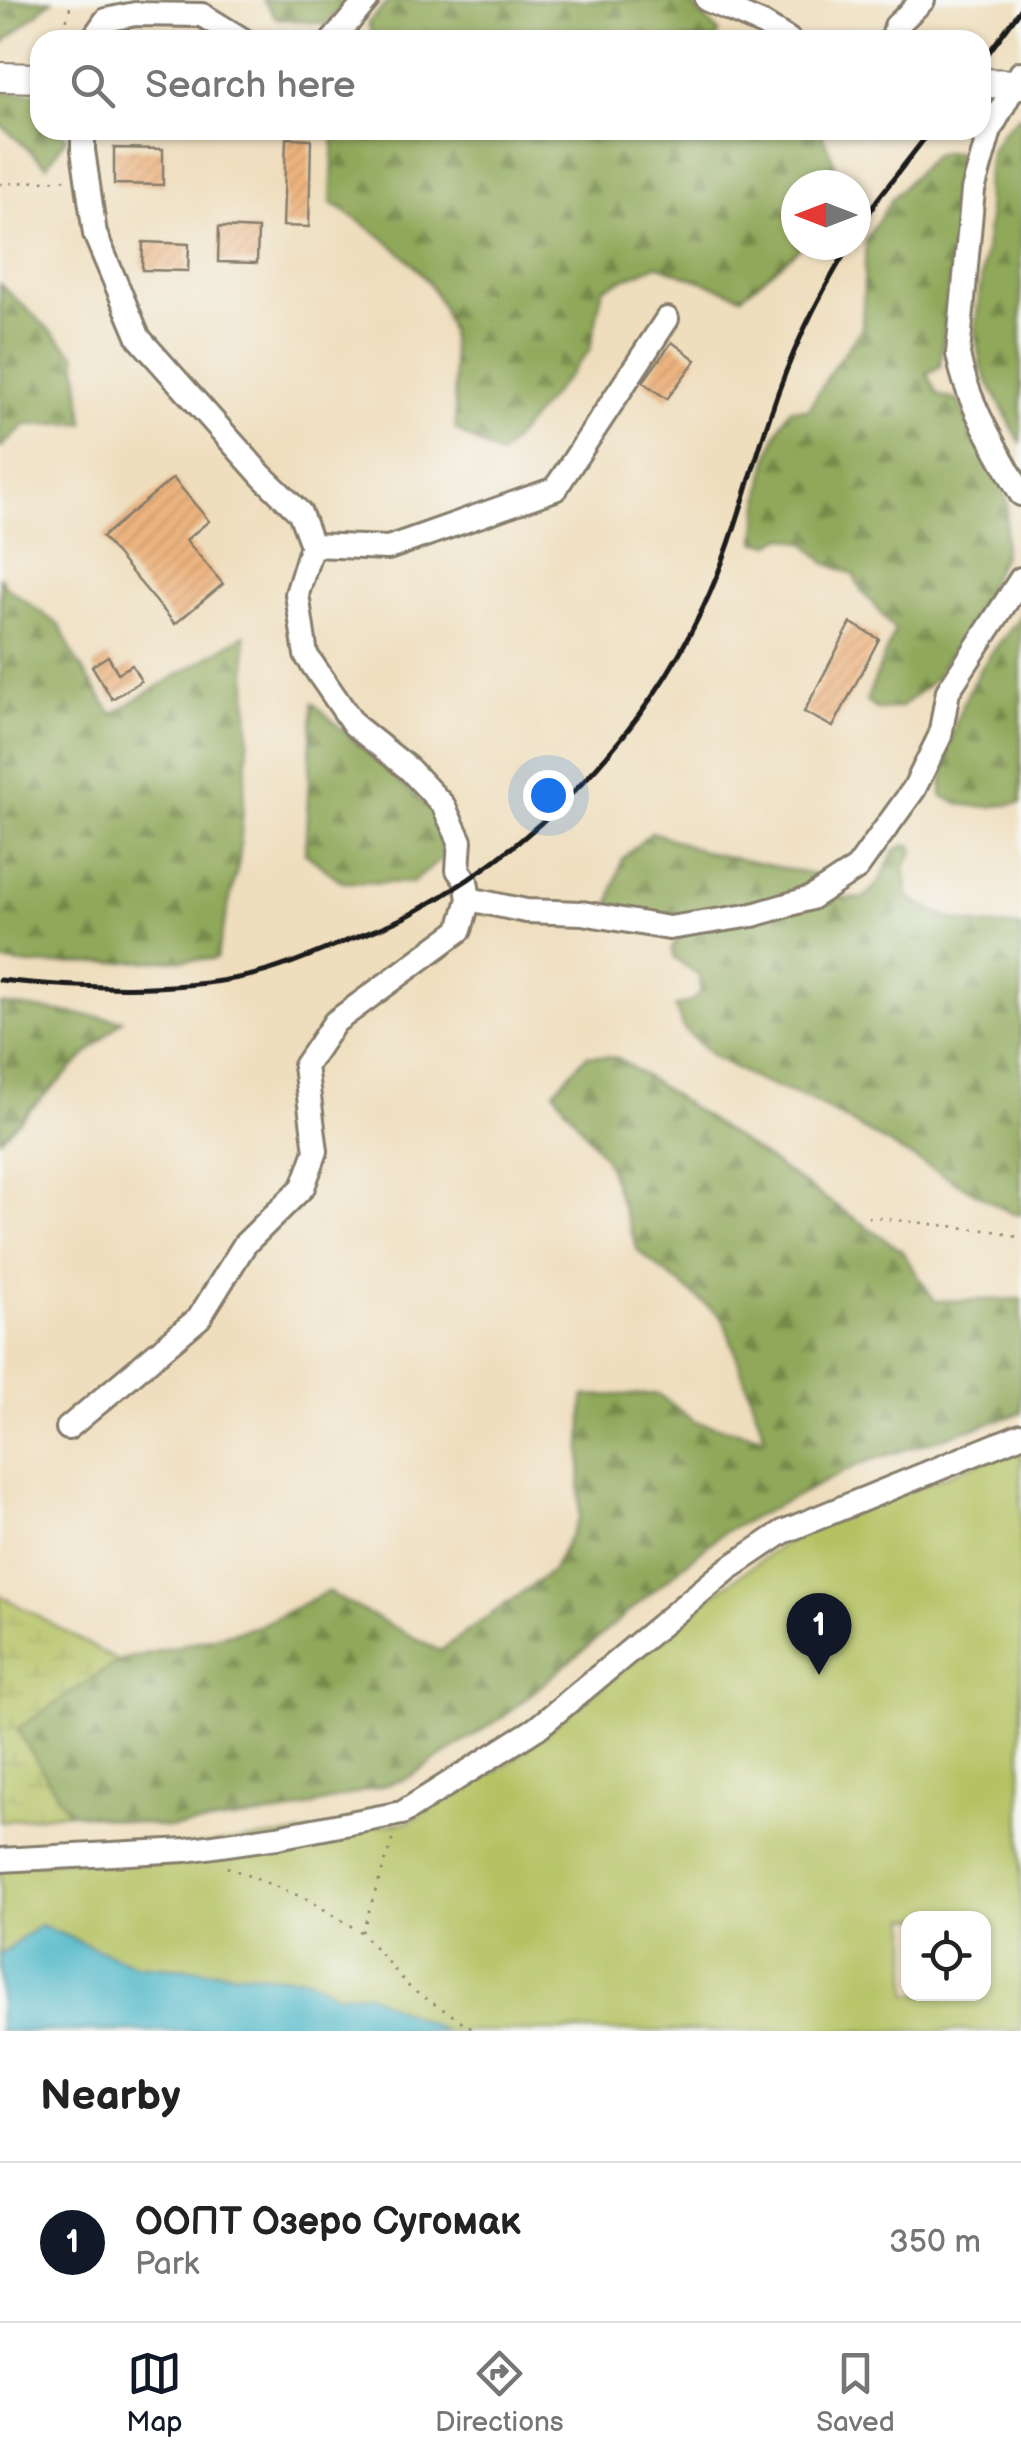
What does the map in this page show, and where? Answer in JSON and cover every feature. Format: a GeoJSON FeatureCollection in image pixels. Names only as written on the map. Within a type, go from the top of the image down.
{"type":"FeatureCollection","features":[{"type":"Feature","properties":{"kind":"main road"},"geometry":{"type":"LineString","coordinates":[[0,77],[30,78]]}},
{"type":"Feature","properties":{"kind":"main road"},"geometry":{"type":"LineString","coordinates":[[991,82],[1019,80]]}},
{"type":"Feature","properties":{"kind":"street"},"geometry":{"type":"LineString","coordinates":[[342,30],[367,0]]}},
{"type":"Feature","properties":{"kind":"street"},"geometry":{"type":"LineString","coordinates":[[707,0],[773,30]]}},
{"type":"Feature","properties":{"kind":"street"},"geometry":{"type":"LineString","coordinates":[[895,30],[923,0]]}},
{"type":"Feature","properties":{"kind":"street"},"geometry":{"type":"LineString","coordinates":[[99,30],[106,20],[174,13],[202,15],[226,30]]}},
{"type":"Feature","properties":{"kind":"street"},"geometry":{"type":"LineString","coordinates":[[991,128],[1019,80]]}},
{"type":"Feature","properties":{"kind":"street"},"geometry":{"type":"LineString","coordinates":[[68,1428],[199,1318],[245,1244],[302,1188],[316,1151],[305,1066],[335,1022],[460,930],[469,899],[466,881],[458,870],[460,840],[443,805],[409,770],[354,725],[306,655],[297,594],[312,545],[300,513],[139,338],[94,234],[85,140]]}},
{"type":"Feature","properties":{"kind":"street"},"geometry":{"type":"LineString","coordinates":[[987,140],[974,190],[958,354],[962,376],[979,416],[1021,494]]}},
{"type":"Feature","properties":{"kind":"street"},"geometry":{"type":"LineString","coordinates":[[312,545],[388,548],[555,489],[668,318]]}},
{"type":"Feature","properties":{"kind":"street"},"geometry":{"type":"LineString","coordinates":[[469,899],[526,911],[582,913],[670,928],[753,914],[811,898],[856,868],[914,788],[940,736],[948,691],[1021,580]]}},
{"type":"Feature","properties":{"kind":"street"},"geometry":{"type":"LineString","coordinates":[[0,1860],[186,1850],[402,1814],[537,1728],[728,1568],[783,1532],[1021,1434]]}},
{"type":"Feature","properties":{"kind":"path"},"geometry":{"type":"LineString","coordinates":[[64,30],[72,0]]}},
{"type":"Feature","properties":{"kind":"path"},"geometry":{"type":"LineString","coordinates":[[0,184],[34,179],[87,179]]}},
{"type":"Feature","properties":{"kind":"path"},"geometry":{"type":"LineString","coordinates":[[868,1217],[994,1231],[1021,1238]]}},
{"type":"Feature","properties":{"kind":"path"},"geometry":{"type":"LineString","coordinates":[[362,1934],[380,1868],[402,1814]]}},
{"type":"Feature","properties":{"kind":"path"},"geometry":{"type":"LineString","coordinates":[[221,1864],[309,1900],[362,1934],[411,1990],[477,2031]]}},
{"type":"Feature","properties":{"kind":"green space"},"geometry":{"type":"Polygon","coordinates":[[[0,0],[52,0],[0,46],[0,0]]]}},
{"type":"Feature","properties":{"kind":"green space"},"geometry":{"type":"Polygon","coordinates":[[[263,0],[348,0],[326,24],[276,18],[263,0]]]}},
{"type":"Feature","properties":{"kind":"green space"},"geometry":{"type":"Polygon","coordinates":[[[390,0],[680,0],[689,2],[717,30],[370,30],[368,23],[390,0]]]}},
{"type":"Feature","properties":{"kind":"green space"},"geometry":{"type":"Polygon","coordinates":[[[0,92],[30,93],[30,140],[65,140],[47,166],[0,124],[0,92]]]}},
{"type":"Feature","properties":{"kind":"green space"},"geometry":{"type":"Polygon","coordinates":[[[1019,116],[1021,444],[981,368],[975,329],[989,218],[986,189],[990,153],[1002,132],[1019,116]]]}},
{"type":"Feature","properties":{"kind":"green space"},"geometry":{"type":"Polygon","coordinates":[[[334,140],[824,140],[835,164],[832,170],[781,170],[781,260],[786,260],[742,296],[657,265],[603,288],[590,350],[500,456],[456,430],[449,329],[442,308],[419,271],[368,227],[331,203],[334,140]]]}},
{"type":"Feature","properties":{"kind":"green space"},"geometry":{"type":"Polygon","coordinates":[[[958,152],[958,206],[940,367],[927,373],[938,395],[959,401],[973,434],[997,473],[1008,502],[1003,556],[969,624],[934,680],[901,707],[878,710],[866,701],[895,630],[853,574],[825,563],[806,543],[784,537],[772,544],[756,542],[759,507],[769,457],[781,424],[790,409],[809,409],[862,328],[865,260],[871,260],[871,232],[891,200],[932,156],[958,152]]]}},
{"type":"Feature","properties":{"kind":"green space"},"geometry":{"type":"Polygon","coordinates":[[[0,284],[76,355],[84,423],[25,425],[0,448],[0,284]]]}},
{"type":"Feature","properties":{"kind":"green space"},"geometry":{"type":"Polygon","coordinates":[[[0,576],[5,586],[60,626],[76,660],[112,714],[245,635],[249,732],[239,861],[216,959],[29,965],[0,961],[0,576]]]}},
{"type":"Feature","properties":{"kind":"green space"},"geometry":{"type":"Polygon","coordinates":[[[1021,614],[1021,803],[981,807],[952,801],[942,796],[945,761],[955,724],[979,672],[1021,614]]]}},
{"type":"Feature","properties":{"kind":"green space"},"geometry":{"type":"Polygon","coordinates":[[[313,703],[435,814],[443,858],[412,883],[342,882],[305,853],[313,703]]]}},
{"type":"Feature","properties":{"kind":"green space"},"geometry":{"type":"Polygon","coordinates":[[[652,832],[709,853],[821,876],[844,899],[864,898],[879,882],[895,852],[911,845],[914,850],[905,867],[908,897],[962,921],[1021,927],[1021,1215],[1011,1213],[809,1099],[759,1081],[711,1055],[683,1028],[675,1007],[692,1001],[701,991],[698,974],[675,959],[672,948],[685,915],[638,917],[610,903],[622,859],[652,832]]]}},
{"type":"Feature","properties":{"kind":"green space"},"geometry":{"type":"Polygon","coordinates":[[[0,1004],[122,1020],[0,1139],[0,1004]]]}},
{"type":"Feature","properties":{"kind":"green space"},"geometry":{"type":"Polygon","coordinates":[[[587,1055],[618,1058],[901,1250],[935,1301],[1021,1299],[1021,1413],[862,1463],[721,1534],[506,1715],[406,1779],[286,1813],[170,1828],[68,1812],[17,1729],[118,1661],[258,1626],[327,1592],[440,1651],[552,1571],[579,1518],[584,1396],[658,1394],[695,1422],[765,1437],[723,1318],[638,1251],[606,1160],[554,1091],[587,1055]]]}},
{"type":"Feature","properties":{"kind":"green space"},"geometry":{"type":"Polygon","coordinates":[[[1021,1446],[1021,2031],[0,2031],[0,1867],[408,1822],[510,1762],[723,1587],[798,1534],[1021,1446]]]}},
{"type":"Feature","properties":{"kind":"green space"},"geometry":{"type":"Polygon","coordinates":[[[0,1595],[118,1661],[17,1729],[68,1812],[0,1822],[0,1595]]]}},
{"type":"Feature","properties":{"kind":"water"},"geometry":{"type":"Polygon","coordinates":[[[40,1925],[135,1965],[308,1978],[335,1994],[366,1993],[444,2031],[0,2031],[0,1955],[40,1925]]]}},
{"type":"Feature","properties":{"kind":"building"},"geometry":{"type":"Polygon","coordinates":[[[286,140],[311,140],[309,227],[283,226],[286,140]]]}},
{"type":"Feature","properties":{"kind":"building"},"geometry":{"type":"Polygon","coordinates":[[[114,148],[163,149],[163,185],[114,184],[114,148]]]}},
{"type":"Feature","properties":{"kind":"building"},"geometry":{"type":"Polygon","coordinates":[[[219,227],[258,229],[257,263],[218,262],[219,227]]]}},
{"type":"Feature","properties":{"kind":"building"},"geometry":{"type":"Polygon","coordinates":[[[143,242],[189,244],[188,271],[142,270],[143,242]]]}},
{"type":"Feature","properties":{"kind":"building"},"geometry":{"type":"Polygon","coordinates":[[[672,342],[696,360],[667,399],[643,382],[672,342]]]}},
{"type":"Feature","properties":{"kind":"building"},"geometry":{"type":"Polygon","coordinates":[[[173,478],[209,521],[186,540],[223,584],[175,624],[102,537],[173,478]]]}},
{"type":"Feature","properties":{"kind":"building"},"geometry":{"type":"Polygon","coordinates":[[[851,623],[879,639],[833,727],[804,712],[851,623]]]}},
{"type":"Feature","properties":{"kind":"building"},"geometry":{"type":"Polygon","coordinates":[[[108,656],[118,673],[132,665],[141,681],[112,699],[92,666],[108,656]]]}},
{"type":"Feature","properties":{"kind":"railway"},"geometry":{"type":"LineString","coordinates":[[991,50],[1021,9]]}},
{"type":"Feature","properties":{"kind":"railway"},"geometry":{"type":"LineString","coordinates":[[871,210],[923,140]]}},
{"type":"Feature","properties":{"kind":"railway"},"geometry":{"type":"LineString","coordinates":[[0,980],[156,987],[260,973],[411,914],[457,887],[542,822],[617,744],[678,655],[723,561],[795,350],[842,260]]}},
{"type":"Feature","properties":{"kind":"place","name":"ООПТ Озеро Сугомак"},"geometry":{"type":"Point","coordinates":[819,1675]}}]}
